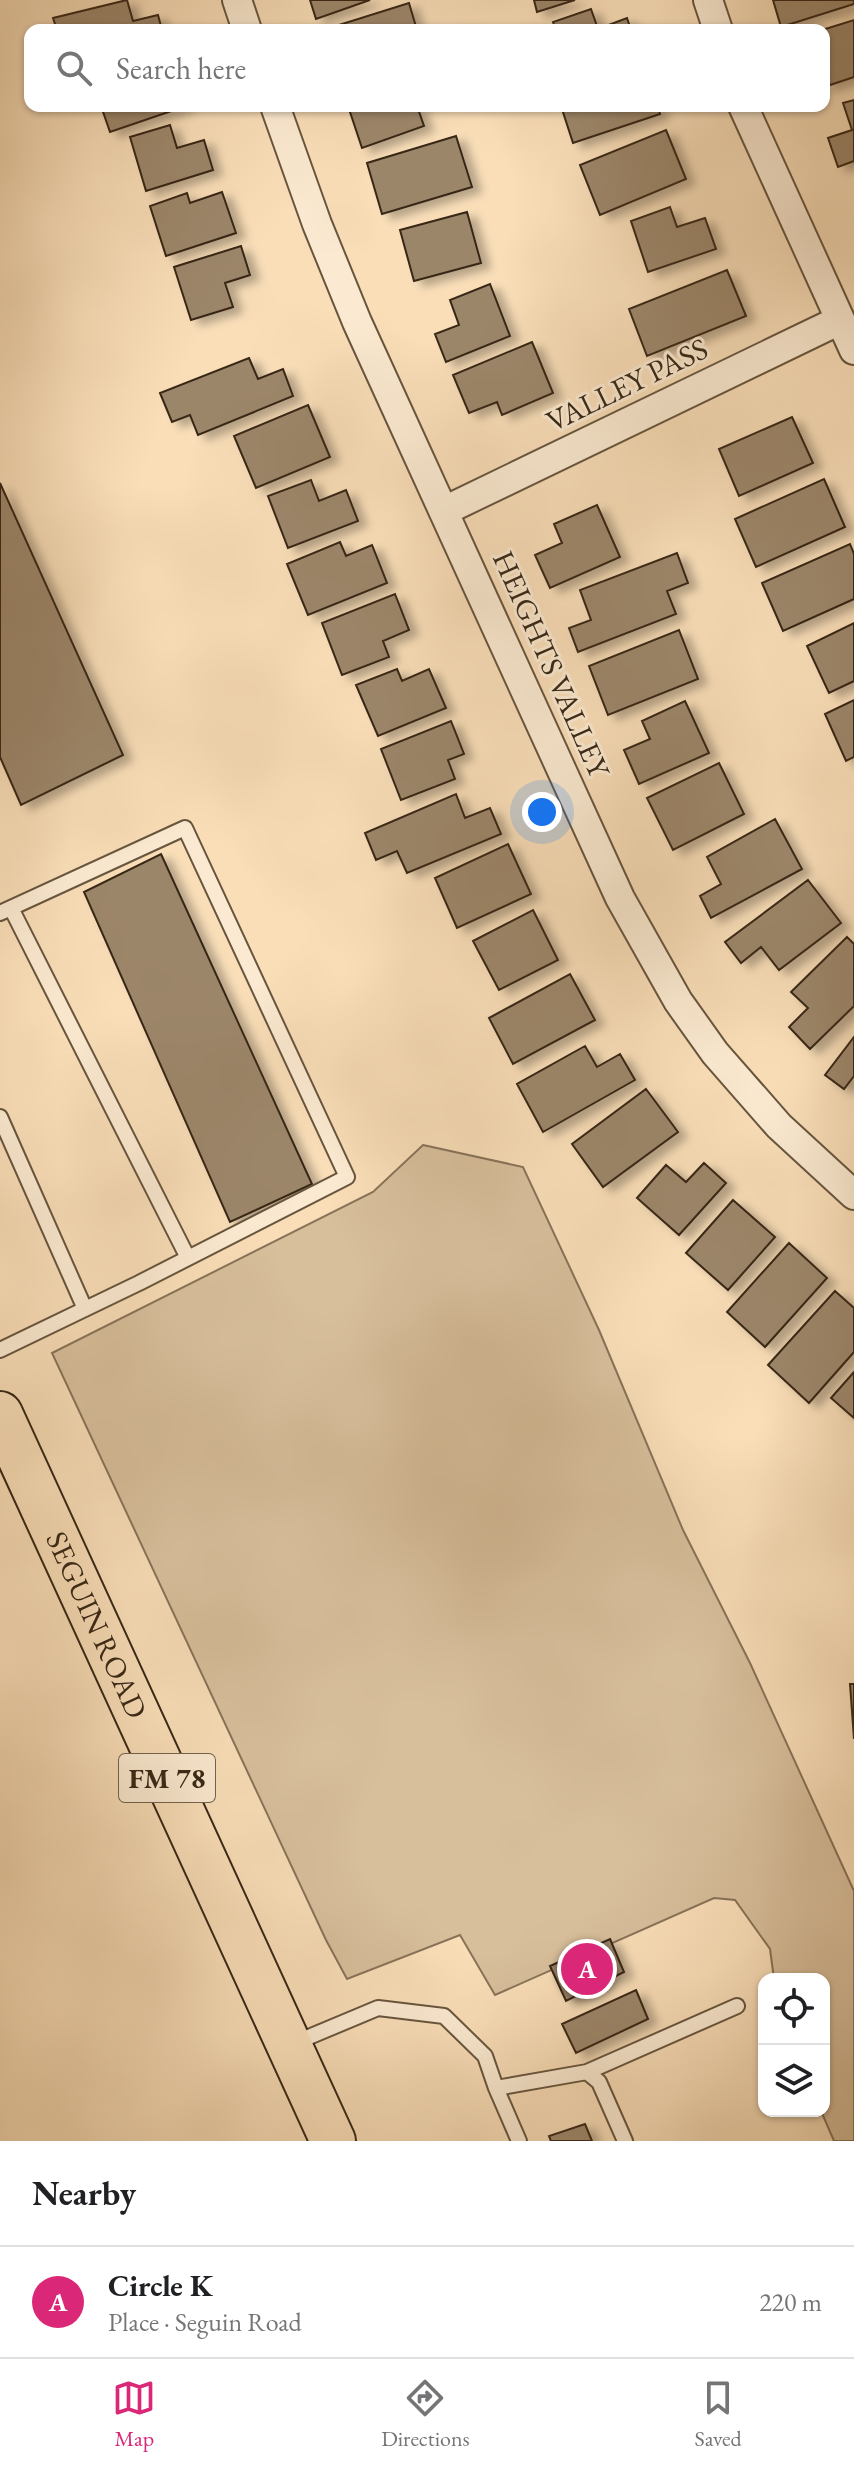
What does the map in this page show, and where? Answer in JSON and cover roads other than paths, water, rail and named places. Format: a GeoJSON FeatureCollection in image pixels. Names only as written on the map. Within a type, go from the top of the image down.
{"type":"FeatureCollection","features":[{"type":"Feature","properties":{"kind":"main road","name":"SEGUIN ROAD"},"geometry":{"type":"LineString","coordinates":[[0,1414],[333,2141]]}},
{"type":"Feature","properties":{"kind":"street"},"geometry":{"type":"LineString","coordinates":[[237,0],[245,24]]}},
{"type":"Feature","properties":{"kind":"street"},"geometry":{"type":"LineString","coordinates":[[708,0],[716,24]]}},
{"type":"Feature","properties":{"kind":"street","name":"HEIGHTS VALLEY"},"geometry":{"type":"LineString","coordinates":[[277,112],[317,224],[357,322],[620,898],[678,1001],[715,1053],[779,1126],[854,1195]]}},
{"type":"Feature","properties":{"kind":"street"},"geometry":{"type":"LineString","coordinates":[[746,112],[854,350]]}},
{"type":"Feature","properties":{"kind":"street","name":"VALLEY PASS"},"geometry":{"type":"LineString","coordinates":[[444,511],[840,320]]}},
{"type":"Feature","properties":{"kind":"lane"},"geometry":{"type":"LineString","coordinates":[[0,1350],[188,1258],[347,1177],[185,828],[6,910],[188,1258]]}},
{"type":"Feature","properties":{"kind":"lane"},"geometry":{"type":"LineString","coordinates":[[0,1117],[85,1309]]}},
{"type":"Feature","properties":{"kind":"lane"},"geometry":{"type":"LineString","coordinates":[[496,2088],[587,2072],[737,2006]]}},
{"type":"Feature","properties":{"kind":"lane"},"geometry":{"type":"LineString","coordinates":[[290,2045],[378,2008],[444,2016],[485,2056],[519,2141]]}},
{"type":"Feature","properties":{"kind":"lane"},"geometry":{"type":"LineString","coordinates":[[587,2072],[599,2082],[625,2141]]}},
{"type":"Feature","properties":{"kind":"place","name":"Circle K"},"geometry":{"type":"Point","coordinates":[587,1969]}}]}
